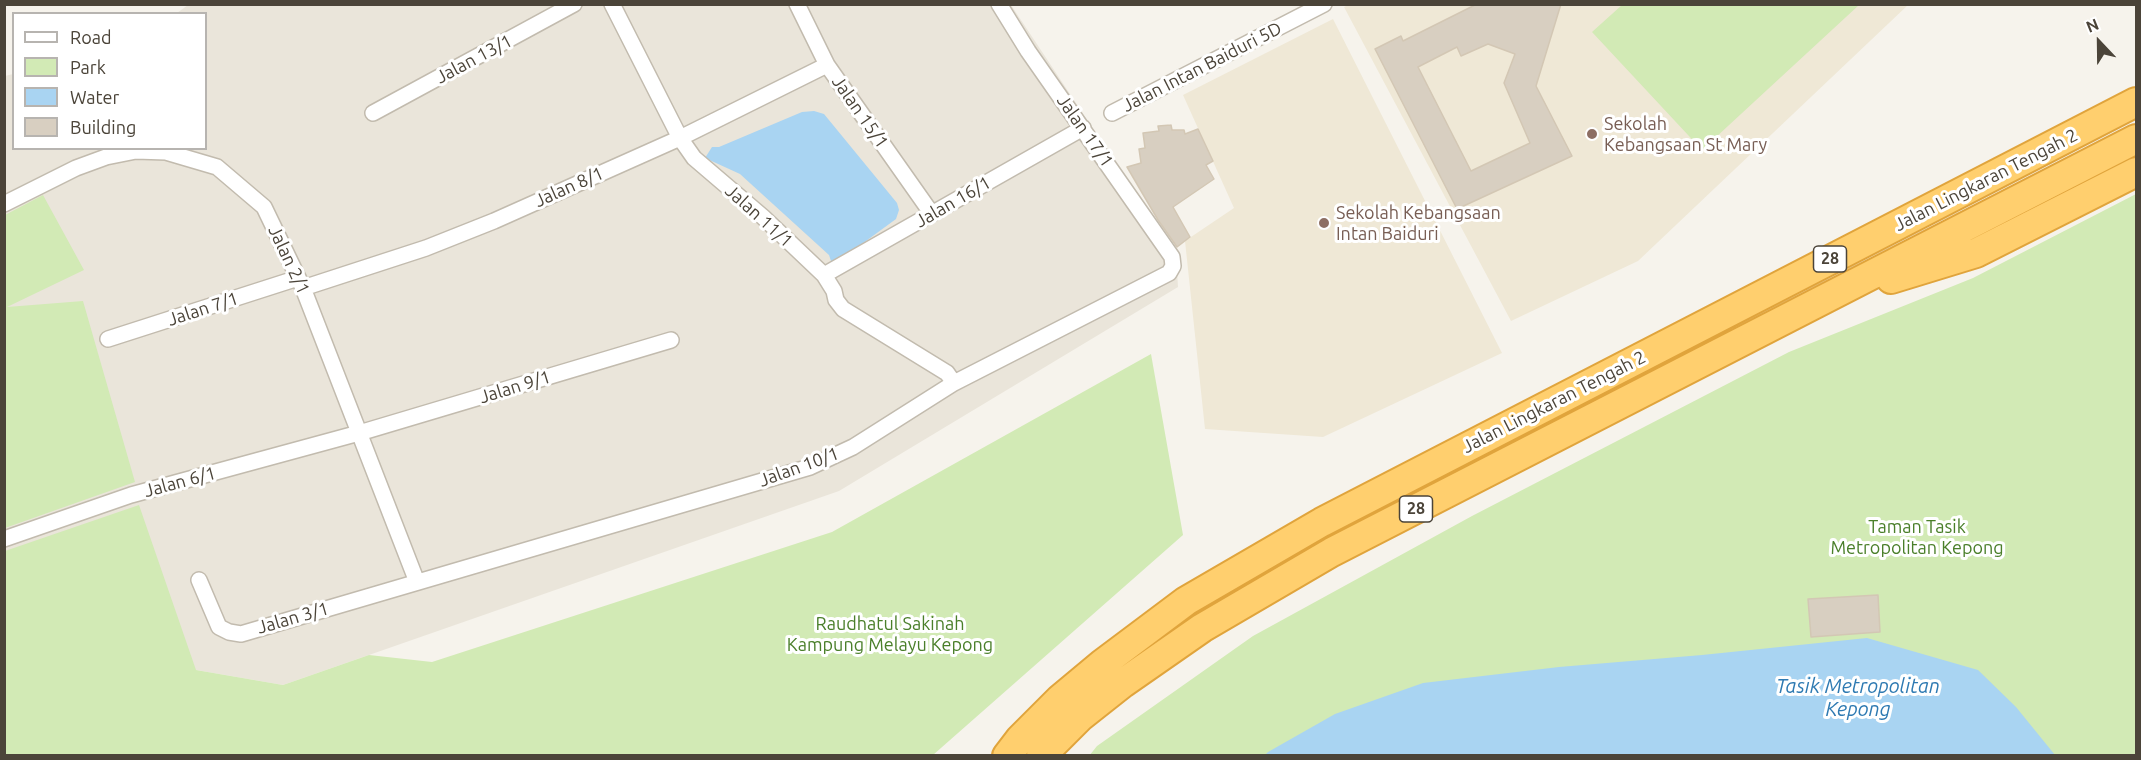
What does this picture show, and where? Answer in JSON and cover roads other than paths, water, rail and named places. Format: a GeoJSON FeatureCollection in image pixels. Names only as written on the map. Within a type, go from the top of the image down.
{"type":"FeatureCollection","features":[{"type":"Feature","properties":{"kind":"highway","name":"Jalan Lingkaran Tengah 2"},"geometry":{"type":"LineString","coordinates":[[1007,756],[1020,739],[1060,699],[1102,664],[1186,601],[1322,522],[2136,102]]}},
{"type":"Feature","properties":{"kind":"highway","name":"Jalan Lingkaran Tengah 2"},"geometry":{"type":"LineString","coordinates":[[1041,756],[1089,710],[1123,683],[1202,628],[1332,552],[2136,139]]}},
{"type":"Feature","properties":{"kind":"highway"},"geometry":{"type":"LineString","coordinates":[[1818,302],[1976,253],[2136,172]]}},
{"type":"Feature","properties":{"kind":"street","name":"Jalan 13/1"},"geometry":{"type":"LineString","coordinates":[[373,113],[574,4]]}},
{"type":"Feature","properties":{"kind":"street","name":"Jalan 11/1"},"geometry":{"type":"LineString","coordinates":[[612,4],[680,138],[694,158],[763,217],[824,275],[843,309],[947,373],[954,383]]}},
{"type":"Feature","properties":{"kind":"street","name":"Jalan 15/1"},"geometry":{"type":"LineString","coordinates":[[797,4],[827,65],[932,214]]}},
{"type":"Feature","properties":{"kind":"street","name":"Jalan 17/1"},"geometry":{"type":"LineString","coordinates":[[999,4],[1172,257]]}},
{"type":"Feature","properties":{"kind":"street","name":"Jalan Intan Baiduri 5D"},"geometry":{"type":"LineString","coordinates":[[1112,113],[1324,4]]}},
{"type":"Feature","properties":{"kind":"street","name":"Jalan 8/1"},"geometry":{"type":"LineString","coordinates":[[301,283],[426,248],[494,221],[680,138],[827,65]]}},
{"type":"Feature","properties":{"kind":"street","name":"Jalan 16/1"},"geometry":{"type":"LineString","coordinates":[[824,275],[1083,128]]}},
{"type":"Feature","properties":{"kind":"street","name":"Jalan 2/1"},"geometry":{"type":"LineString","coordinates":[[4,204],[76,168],[106,157],[136,151],[166,152],[217,166],[264,207],[301,283],[417,582]]}},
{"type":"Feature","properties":{"kind":"street","name":"Jalan 10/1"},"geometry":{"type":"LineString","coordinates":[[417,582],[810,467],[853,447],[954,383],[1169,273],[1173,266],[1172,257]]}},
{"type":"Feature","properties":{"kind":"street","name":"Jalan 7/1"},"geometry":{"type":"LineString","coordinates":[[108,339],[301,283]]}},
{"type":"Feature","properties":{"kind":"street","name":"Jalan 9/1"},"geometry":{"type":"LineString","coordinates":[[359,433],[671,340]]}},
{"type":"Feature","properties":{"kind":"street","name":"Jalan 6/1"},"geometry":{"type":"LineString","coordinates":[[4,539],[131,495],[359,433]]}},
{"type":"Feature","properties":{"kind":"street","name":"Jalan 3/1"},"geometry":{"type":"LineString","coordinates":[[199,580],[219,627],[241,634],[417,582]]}},
{"type":"Feature","properties":{"kind":"water"},"geometry":{"type":"Polygon","coordinates":[[[814,111],[824,114],[897,203],[899,210],[896,219],[840,260],[831,261],[829,255],[740,174],[705,158],[712,147],[719,147],[802,112],[814,111]]]}},
{"type":"Feature","properties":{"kind":"water","name":"Tasik Metropolitan Kepong"},"geometry":{"type":"Polygon","coordinates":[[[1867,638],[1978,670],[2016,707],[2055,755],[1265,755],[1335,714],[1423,683],[1559,667],[1867,638]]]}},
{"type":"Feature","properties":{"kind":"place","name":"Sekolah Kebangsaan St Mary"},"geometry":{"type":"Point","coordinates":[1592,134]}},
{"type":"Feature","properties":{"kind":"place","name":"Sekolah Kebangsaan Intan Baiduri"},"geometry":{"type":"Point","coordinates":[1324,223]}},
{"type":"Feature","properties":{"kind":"park label","name":"Taman Tasik Metropolitan Kepong"},"geometry":{"type":"Point","coordinates":[1917,537]}},
{"type":"Feature","properties":{"kind":"park label","name":"Raudhatul Sakinah Kampung Melayu Kepong"},"geometry":{"type":"Point","coordinates":[890,634]}}]}
